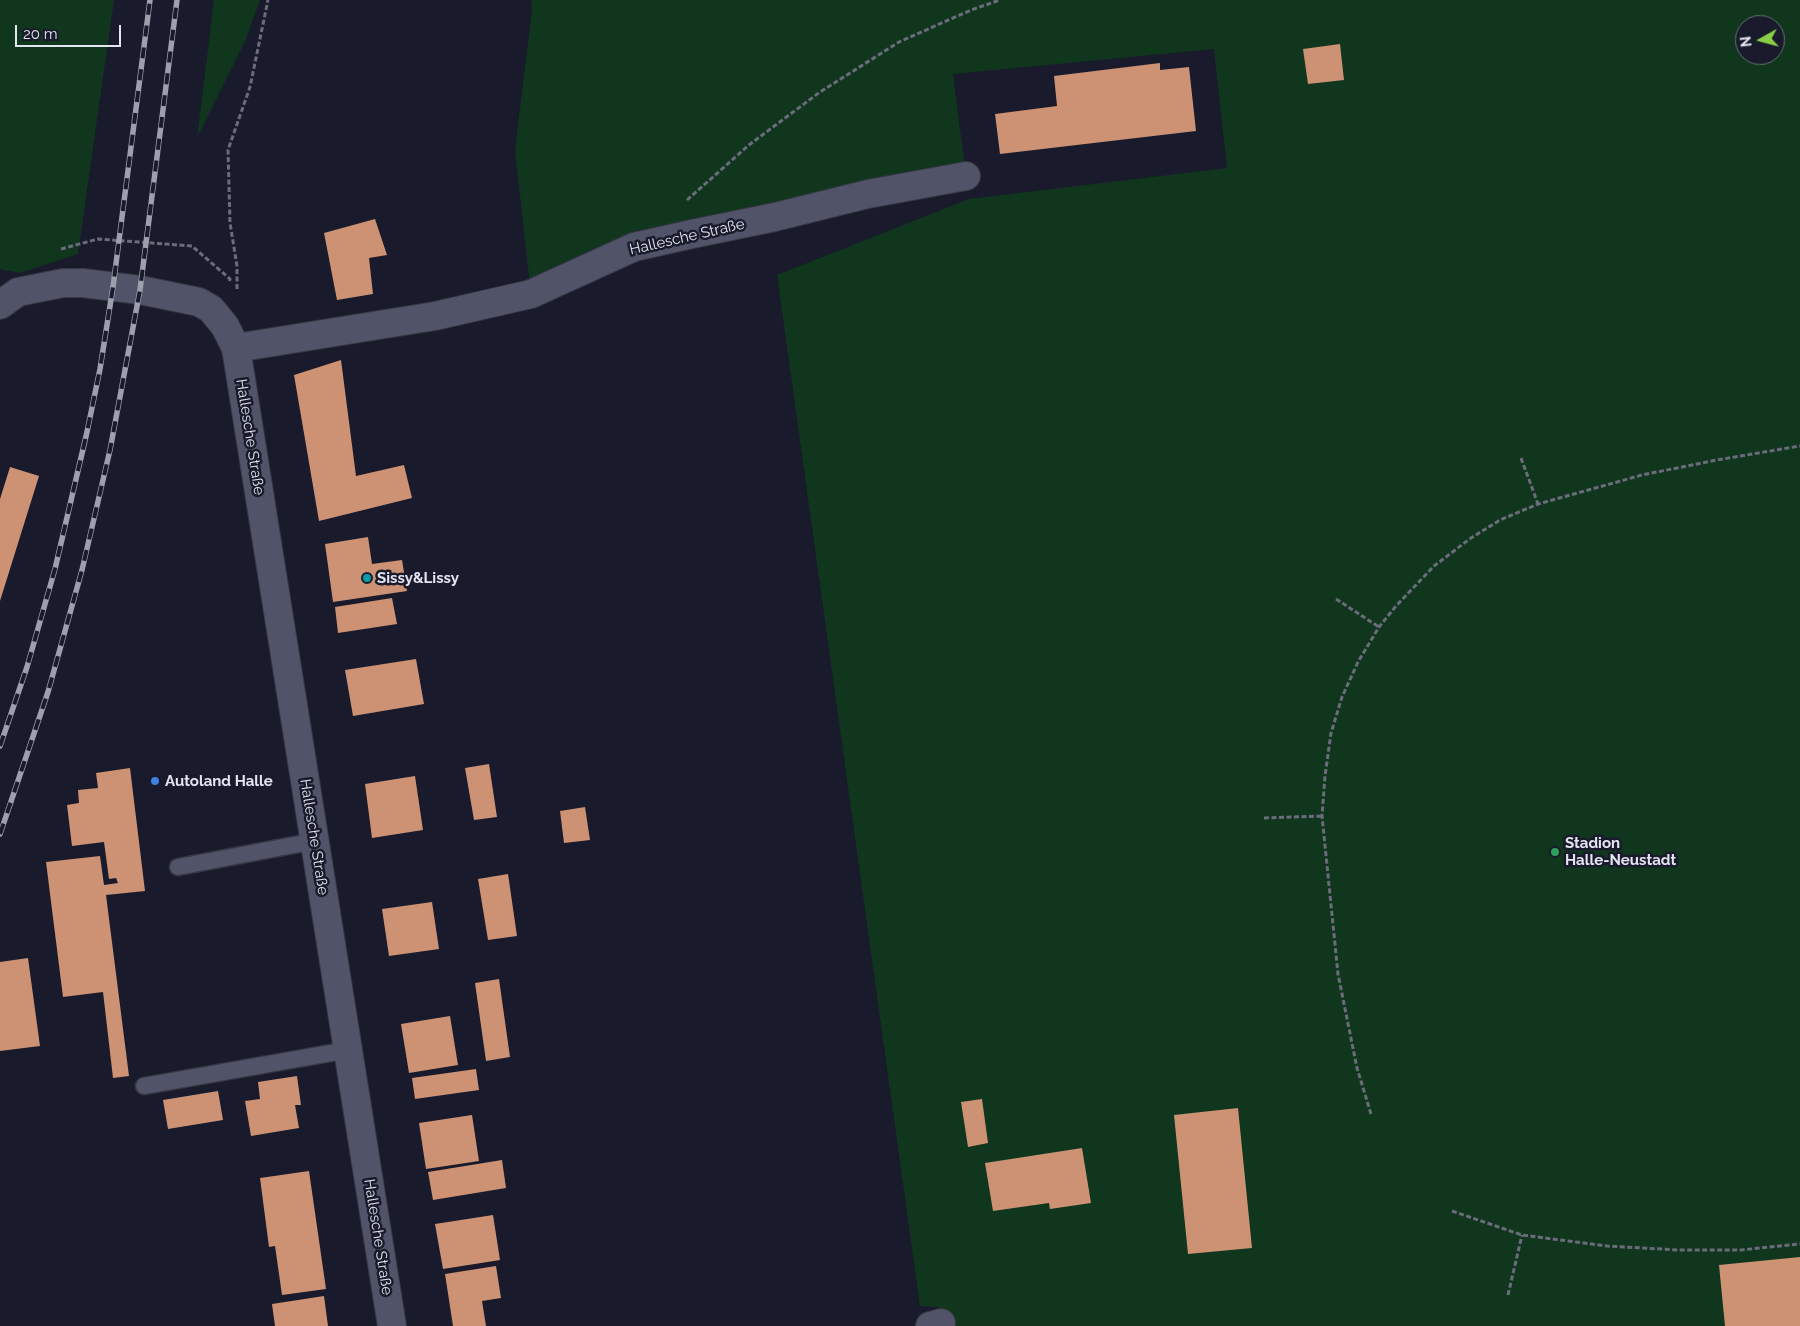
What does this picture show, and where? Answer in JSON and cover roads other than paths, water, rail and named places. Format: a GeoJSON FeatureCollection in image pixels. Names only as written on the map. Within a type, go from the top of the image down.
{"type":"FeatureCollection","features":[{"type":"Feature","properties":{"kind":"street","name":"Hallesche Straße"},"geometry":{"type":"LineString","coordinates":[[392,1326],[315,841],[226,331],[435,316],[531,294],[634,247],[775,217],[868,194],[966,176]]}},
{"type":"Feature","properties":{"kind":"street"},"geometry":{"type":"LineString","coordinates":[[0,305],[18,292],[63,283],[83,283],[177,296],[199,302],[211,309],[226,331]]}},
{"type":"Feature","properties":{"kind":"lane"},"geometry":{"type":"LineString","coordinates":[[178,867],[315,841]]}},
{"type":"Feature","properties":{"kind":"lane"},"geometry":{"type":"LineString","coordinates":[[144,1086],[348,1050]]}},
{"type":"Feature","properties":{"kind":"railway"},"geometry":{"type":"LineString","coordinates":[[0,746],[27,667],[55,569],[100,369],[113,287],[150,0]]}},
{"type":"Feature","properties":{"kind":"railway"},"geometry":{"type":"LineString","coordinates":[[0,834],[48,692],[82,570],[110,450],[140,290],[177,0]]}},
{"type":"Feature","properties":{"kind":"place","name":"Sissy&Lissy"},"geometry":{"type":"Point","coordinates":[367,578]}},
{"type":"Feature","properties":{"kind":"place","name":"Autoland Halle"},"geometry":{"type":"Point","coordinates":[155,781]}},
{"type":"Feature","properties":{"kind":"place","name":"Stadion Halle-Neustadt"},"geometry":{"type":"Point","coordinates":[1555,852]}}]}
